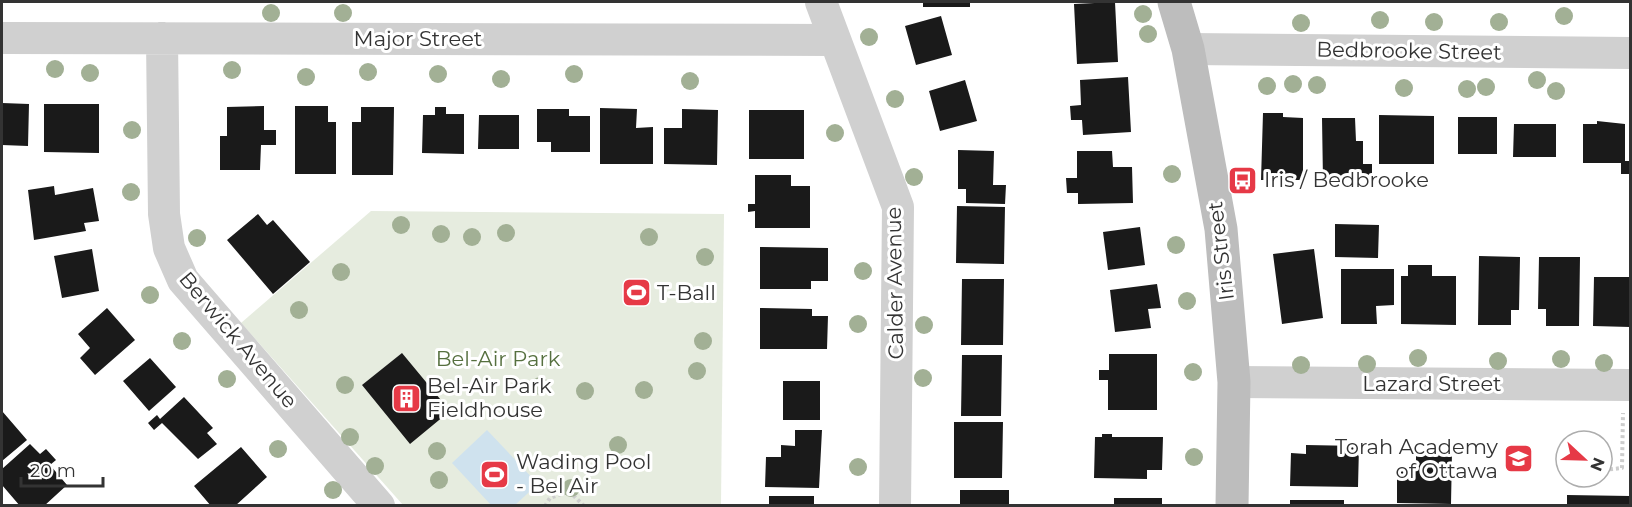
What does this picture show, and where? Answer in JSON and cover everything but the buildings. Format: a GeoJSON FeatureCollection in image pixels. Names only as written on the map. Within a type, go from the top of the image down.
{"type":"FeatureCollection","features":[{"type":"Feature","properties":{"kind":"street","name":"Calder Avenue"},"geometry":{"type":"LineString","coordinates":[[821,2],[898,207],[895,506]]}},
{"type":"Feature","properties":{"kind":"street","name":"Iris Street"},"geometry":{"type":"LineString","coordinates":[[1174,2],[1188,49],[1221,228],[1234,382],[1232,506]]}},
{"type":"Feature","properties":{"kind":"street","name":"Major Street"},"geometry":{"type":"LineString","coordinates":[[2,38],[834,40]]}},
{"type":"Feature","properties":{"kind":"street","name":"Berwick Avenue"},"geometry":{"type":"LineString","coordinates":[[162,38],[164,214],[169,248],[183,280],[379,506]]}},
{"type":"Feature","properties":{"kind":"street","name":"Bedbrooke Street"},"geometry":{"type":"LineString","coordinates":[[1188,49],[1630,53]]}},
{"type":"Feature","properties":{"kind":"street","name":"Lazard Street"},"geometry":{"type":"LineString","coordinates":[[1234,382],[1627,385]]}},
{"type":"Feature","properties":{"kind":"path"},"geometry":{"type":"LineString","coordinates":[[1614,469],[1623,468],[1627,385]]}},
{"type":"Feature","properties":{"kind":"path"},"geometry":{"type":"LineString","coordinates":[[544,506],[550,498],[569,491],[584,506]]}},
{"type":"Feature","properties":{"kind":"green space","name":"Bel-Air Park"},"geometry":{"type":"Polygon","coordinates":[[[371,211],[724,214],[721,505],[403,505],[241,323],[371,211]]]}},
{"type":"Feature","properties":{"kind":"water","name":"Wading Pool - Bel Air"},"geometry":{"type":"Polygon","coordinates":[[[487,430],[538,484],[515,505],[491,505],[452,463],[487,430]]]}},
{"type":"Feature","properties":{"kind":"place","name":"Iris / Bedbrooke"},"geometry":{"type":"Point","coordinates":[1243,180]}},
{"type":"Feature","properties":{"kind":"place","name":"T-Ball"},"geometry":{"type":"Point","coordinates":[636,293]}},
{"type":"Feature","properties":{"kind":"place","name":"Bel-Air Park Fieldhouse"},"geometry":{"type":"Point","coordinates":[406,398]}},
{"type":"Feature","properties":{"kind":"place","name":"Torah Academy of Ottawa"},"geometry":{"type":"Point","coordinates":[1519,459]}},
{"type":"Feature","properties":{"kind":"place","name":"Wading Pool - Bel Air"},"geometry":{"type":"Point","coordinates":[495,474]}}]}
